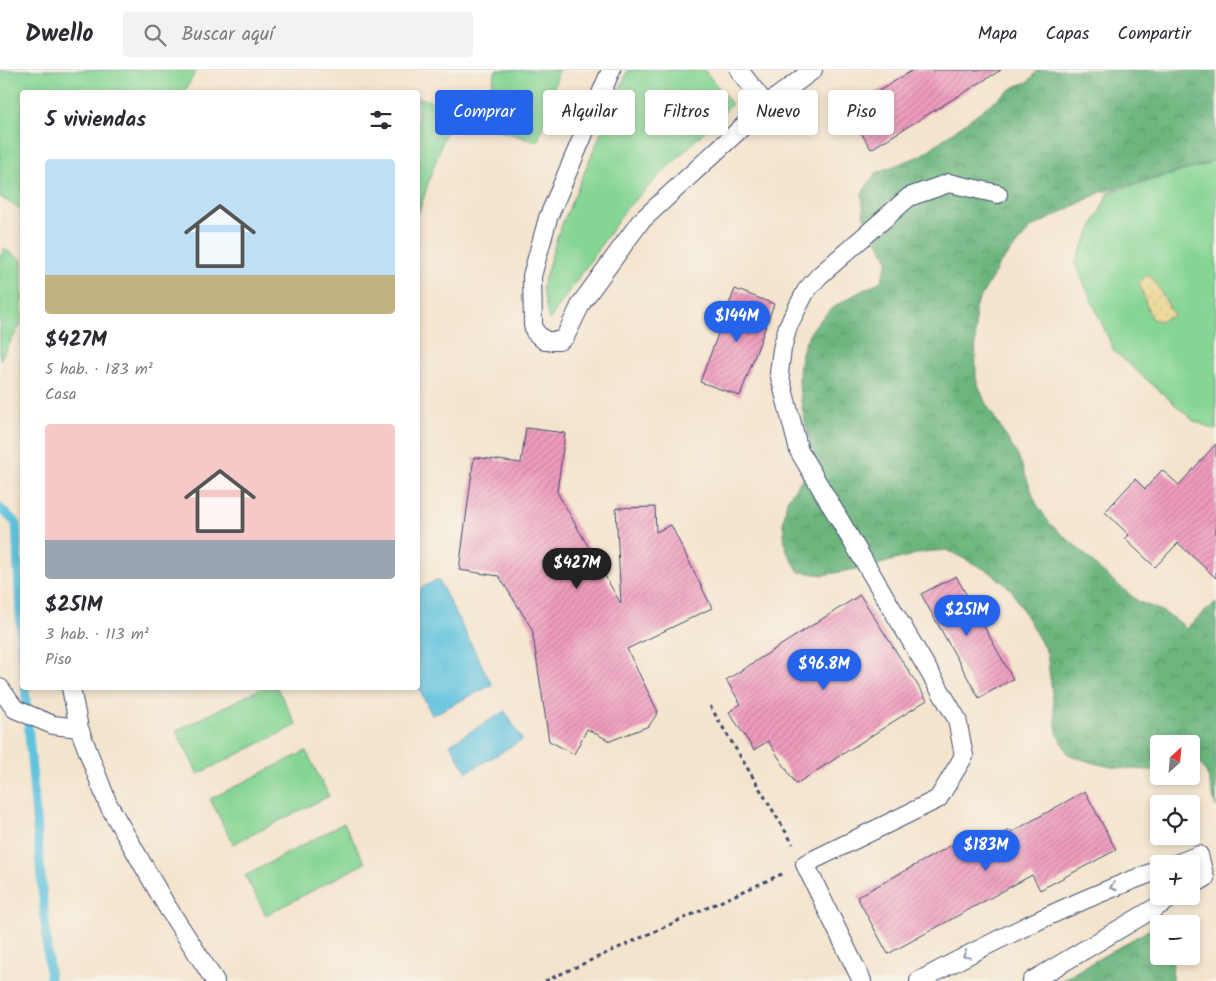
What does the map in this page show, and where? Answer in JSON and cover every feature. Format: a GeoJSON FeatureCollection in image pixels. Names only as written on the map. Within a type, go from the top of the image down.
{"type":"FeatureCollection","features":[{"type":"Feature","properties":{"kind":"lane"},"geometry":{"type":"LineString","coordinates":[[611,70],[548,218],[532,276],[533,325],[535,332],[546,341],[559,341],[565,337],[582,302],[640,222],[738,131]]}},
{"type":"Feature","properties":{"kind":"lane"},"geometry":{"type":"LineString","coordinates":[[739,70],[754,90]]}},
{"type":"Feature","properties":{"kind":"lane"},"geometry":{"type":"LineString","coordinates":[[786,90],[813,70]]}},
{"type":"Feature","properties":{"kind":"lane"},"geometry":{"type":"LineString","coordinates":[[862,981],[804,864],[938,799],[964,756],[957,719],[799,451],[779,373],[782,349],[788,326],[806,291],[819,276],[909,196],[949,184],[998,194]]}},
{"type":"Feature","properties":{"kind":"lane"},"geometry":{"type":"LineString","coordinates":[[0,688],[15,709],[53,725],[78,728]]}},
{"type":"Feature","properties":{"kind":"lane"},"geometry":{"type":"LineString","coordinates":[[71,690],[78,728],[108,804],[166,906],[215,981]]}},
{"type":"Feature","properties":{"kind":"lane"},"geometry":{"type":"LineString","coordinates":[[1200,861],[1204,881]]}},
{"type":"Feature","properties":{"kind":"lane"},"geometry":{"type":"LineString","coordinates":[[919,981],[1001,936],[1101,891],[1150,873]]}},
{"type":"Feature","properties":{"kind":"lane"},"geometry":{"type":"LineString","coordinates":[[1032,981],[1160,905]]}},
{"type":"Feature","properties":{"kind":"path"},"geometry":{"type":"LineString","coordinates":[[545,981],[804,864],[710,706]]}},
{"type":"Feature","properties":{"kind":"green space"},"geometry":{"type":"Polygon","coordinates":[[[0,70],[197,70],[185,90],[20,90],[20,209],[0,197],[0,70]]]}},
{"type":"Feature","properties":{"kind":"green space"},"geometry":{"type":"Polygon","coordinates":[[[496,70],[559,70],[553,90],[543,90],[543,125],[538,142],[514,135],[533,135],[533,90],[490,90],[496,70]]]}},
{"type":"Feature","properties":{"kind":"green space"},"geometry":{"type":"Polygon","coordinates":[[[628,70],[704,70],[720,90],[645,90],[645,135],[701,135],[626,209],[549,320],[542,288],[558,234],[600,135],[635,135],[635,90],[619,90],[628,70]]]}},
{"type":"Feature","properties":{"kind":"green space"},"geometry":{"type":"Polygon","coordinates":[[[1038,70],[1216,70],[1216,158],[1205,165],[1101,192],[1031,228],[999,265],[975,307],[976,379],[985,402],[1019,458],[1036,503],[1050,524],[1085,554],[1102,572],[1139,602],[1160,610],[1182,624],[1185,629],[1216,602],[1216,807],[1207,774],[1200,763],[1200,735],[1150,735],[1150,770],[1112,767],[1068,754],[1057,733],[1047,653],[1011,589],[990,572],[947,550],[923,552],[873,566],[824,575],[799,572],[786,550],[783,524],[787,500],[815,460],[799,386],[799,368],[803,350],[810,333],[828,312],[850,297],[881,281],[888,260],[864,217],[862,193],[876,173],[922,155],[997,99],[1016,86],[1028,82],[1038,70]]]}},
{"type":"Feature","properties":{"kind":"green space"},"geometry":{"type":"Polygon","coordinates":[[[420,98],[435,103],[435,135],[444,135],[420,208],[420,98]]]}},
{"type":"Feature","properties":{"kind":"green space"},"geometry":{"type":"Polygon","coordinates":[[[728,99],[732,104],[728,108],[728,99]]]}},
{"type":"Feature","properties":{"kind":"green space"},"geometry":{"type":"Polygon","coordinates":[[[1216,158],[1216,430],[1194,421],[1114,351],[1075,263],[1109,192],[1205,165],[1216,158]]]}},
{"type":"Feature","properties":{"kind":"green space"},"geometry":{"type":"Polygon","coordinates":[[[4,249],[20,259],[20,325],[0,360],[0,256],[4,249]]]}},
{"type":"Feature","properties":{"kind":"green space"},"geometry":{"type":"Polygon","coordinates":[[[258,690],[278,690],[297,725],[198,774],[176,731],[258,690]]]}},
{"type":"Feature","properties":{"kind":"green space"},"geometry":{"type":"Polygon","coordinates":[[[306,751],[329,796],[233,844],[210,799],[306,751]]]}},
{"type":"Feature","properties":{"kind":"green space"},"geometry":{"type":"Polygon","coordinates":[[[344,823],[365,863],[266,915],[245,876],[344,823]]]}},
{"type":"Feature","properties":{"kind":"green space"},"geometry":{"type":"Polygon","coordinates":[[[1150,929],[1150,965],[1173,965],[1172,981],[1060,981],[1150,929]]]}},
{"type":"Feature","properties":{"kind":"sand"},"geometry":{"type":"Polygon","coordinates":[[[1148,274],[1156,283],[1174,316],[1158,321],[1151,318],[1139,282],[1148,274]]]}},
{"type":"Feature","properties":{"kind":"water"},"geometry":{"type":"Polygon","coordinates":[[[438,579],[492,685],[432,715],[420,690],[420,589],[438,579]]]}},
{"type":"Feature","properties":{"kind":"water"},"geometry":{"type":"Polygon","coordinates":[[[505,711],[522,740],[467,772],[450,744],[505,711]]]}},
{"type":"Feature","properties":{"kind":"building"},"geometry":{"type":"Polygon","coordinates":[[[913,70],[1001,70],[871,149],[862,135],[894,135],[894,90],[880,90],[913,70]]]}},
{"type":"Feature","properties":{"kind":"building"},"geometry":{"type":"Polygon","coordinates":[[[735,289],[774,304],[740,396],[700,382],[735,289]]]}},
{"type":"Feature","properties":{"kind":"building"},"geometry":{"type":"Polygon","coordinates":[[[526,428],[565,433],[557,492],[621,604],[616,508],[655,507],[656,532],[671,525],[712,608],[627,649],[658,712],[649,726],[610,741],[587,729],[574,754],[549,741],[532,629],[499,576],[459,570],[474,457],[521,463],[526,428]]]}},
{"type":"Feature","properties":{"kind":"building"},"geometry":{"type":"Polygon","coordinates":[[[1216,444],[1216,578],[1178,543],[1155,567],[1125,539],[1129,535],[1105,512],[1135,479],[1145,489],[1162,470],[1179,485],[1216,444]]]}},
{"type":"Feature","properties":{"kind":"building"},"geometry":{"type":"Polygon","coordinates":[[[956,576],[1013,679],[979,698],[921,594],[956,576]]]}},
{"type":"Feature","properties":{"kind":"building"},"geometry":{"type":"Polygon","coordinates":[[[860,595],[927,700],[796,784],[768,741],[754,750],[729,712],[741,704],[726,680],[860,595]]]}},
{"type":"Feature","properties":{"kind":"building"},"geometry":{"type":"Polygon","coordinates":[[[1085,791],[1116,850],[1040,890],[1032,875],[888,954],[857,897],[963,839],[970,851],[1010,830],[1012,832],[1085,791]]]}},
{"type":"Feature","properties":{"kind":"waterway"},"geometry":{"type":"LineString","coordinates":[[0,508],[16,523],[20,613]]}},
{"type":"Feature","properties":{"kind":"waterway"},"geometry":{"type":"LineString","coordinates":[[25,690],[50,981]]}}]}
